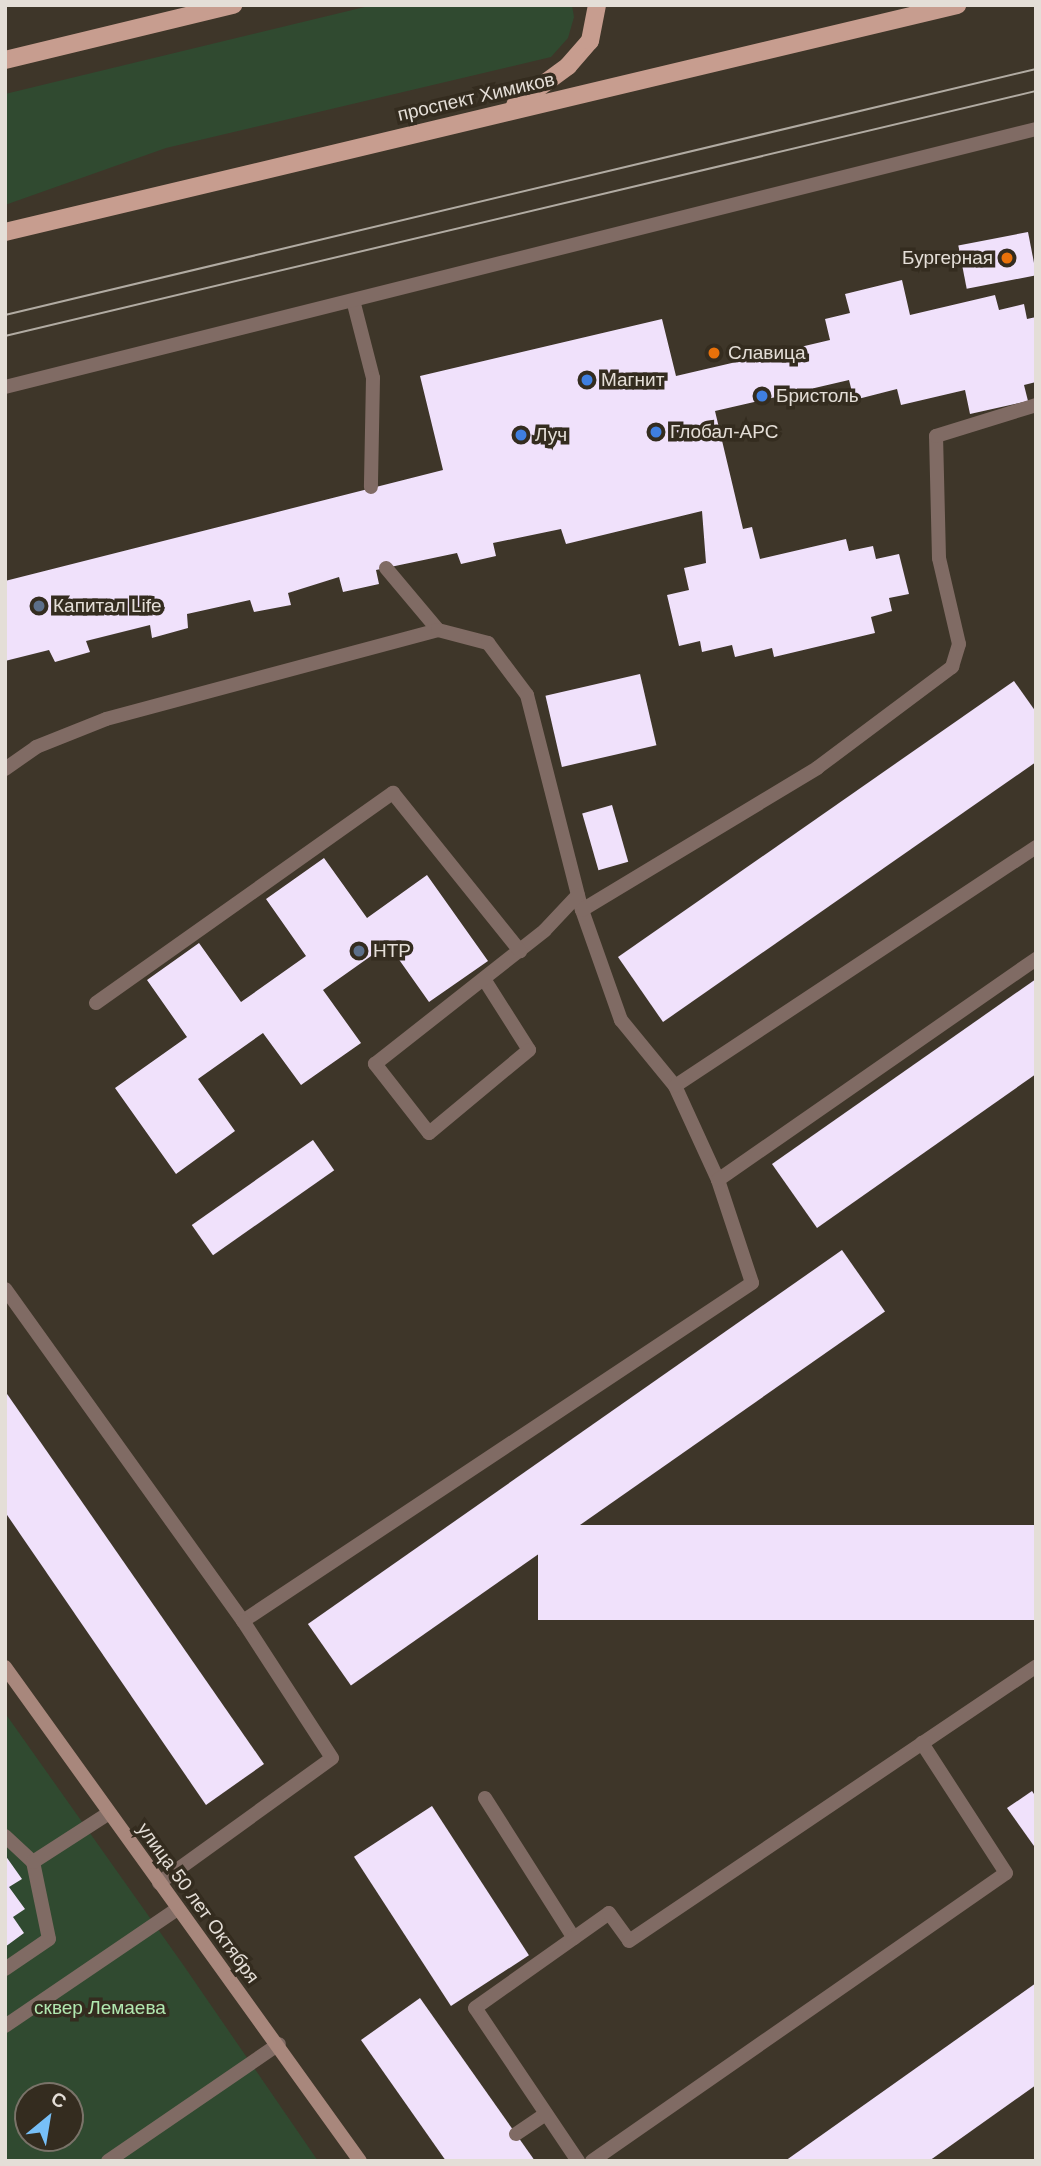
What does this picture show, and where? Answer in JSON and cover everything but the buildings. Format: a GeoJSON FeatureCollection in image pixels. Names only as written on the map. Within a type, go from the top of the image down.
{"type":"FeatureCollection","features":[{"type":"Feature","properties":{"kind":"main road"},"geometry":{"type":"LineString","coordinates":[[5,60],[233,5]]}},
{"type":"Feature","properties":{"kind":"main road"},"geometry":{"type":"LineString","coordinates":[[507,111],[582,50],[597,5]]}},
{"type":"Feature","properties":{"kind":"main road","name":"проспект Химиков"},"geometry":{"type":"LineString","coordinates":[[5,232],[957,5]]}},
{"type":"Feature","properties":{"kind":"street"},"geometry":{"type":"LineString","coordinates":[[5,387],[354,304],[1035,132]]}},
{"type":"Feature","properties":{"kind":"street"},"geometry":{"type":"LineString","coordinates":[[354,304],[373,378],[371,487]]}},
{"type":"Feature","properties":{"kind":"street"},"geometry":{"type":"LineString","coordinates":[[484,979],[529,1050],[429,1133],[375,1064],[580,902],[817,768],[952,667],[959,644],[939,558],[936,436],[1036,405]]}},
{"type":"Feature","properties":{"kind":"street"},"geometry":{"type":"LineString","coordinates":[[386,568],[438,630]]}},
{"type":"Feature","properties":{"kind":"street"},"geometry":{"type":"LineString","coordinates":[[5,769],[36,747],[106,719],[438,630],[488,643],[527,695],[580,902],[621,1020],[675,1086],[718,1180],[752,1283],[243,1621]]}},
{"type":"Feature","properties":{"kind":"street"},"geometry":{"type":"LineString","coordinates":[[96,1003],[393,793],[520,951]]}},
{"type":"Feature","properties":{"kind":"street"},"geometry":{"type":"LineString","coordinates":[[675,1086],[1036,847]]}},
{"type":"Feature","properties":{"kind":"street"},"geometry":{"type":"LineString","coordinates":[[718,1180],[1036,959]]}},
{"type":"Feature","properties":{"kind":"street"},"geometry":{"type":"LineString","coordinates":[[5,1289],[243,1621],[332,1758],[159,1883]]}},
{"type":"Feature","properties":{"kind":"street"},"geometry":{"type":"LineString","coordinates":[[578,2161],[475,2008],[609,1913],[629,1941],[1036,1666]]}},
{"type":"Feature","properties":{"kind":"street","name":"улица 50 лет Октября"},"geometry":{"type":"LineString","coordinates":[[5,1667],[177,1909],[279,2043],[360,2161]]}},
{"type":"Feature","properties":{"kind":"street"},"geometry":{"type":"LineString","coordinates":[[592,2161],[1006,1873],[922,1743]]}},
{"type":"Feature","properties":{"kind":"street"},"geometry":{"type":"LineString","coordinates":[[485,1798],[574,1938]]}},
{"type":"Feature","properties":{"kind":"street"},"geometry":{"type":"LineString","coordinates":[[33,1862],[109,1813]]}},
{"type":"Feature","properties":{"kind":"street"},"geometry":{"type":"LineString","coordinates":[[5,1836],[33,1862],[49,1939],[5,1969]]}},
{"type":"Feature","properties":{"kind":"street"},"geometry":{"type":"LineString","coordinates":[[5,2026],[177,1909]]}},
{"type":"Feature","properties":{"kind":"street"},"geometry":{"type":"LineString","coordinates":[[108,2161],[279,2043]]}},
{"type":"Feature","properties":{"kind":"street"},"geometry":{"type":"LineString","coordinates":[[516,2134],[546,2114]]}},
{"type":"Feature","properties":{"kind":"green space"},"geometry":{"type":"Polygon","coordinates":[[[373,5],[572,5],[574,17],[568,38],[551,57],[166,148],[5,205],[5,94],[373,5]]]}},
{"type":"Feature","properties":{"kind":"green space","name":"сквер Лемаева"},"geometry":{"type":"Polygon","coordinates":[[[5,1713],[184,1966],[318,2161],[5,2161],[5,1713]]]}},
{"type":"Feature","properties":{"kind":"tram line"},"geometry":{"type":"LineString","coordinates":[[5,315],[1036,69]]}},
{"type":"Feature","properties":{"kind":"tram line"},"geometry":{"type":"LineString","coordinates":[[5,336],[1036,91]]}},
{"type":"Feature","properties":{"kind":"place","name":"Бургерная"},"geometry":{"type":"Point","coordinates":[1007,258]}},
{"type":"Feature","properties":{"kind":"place","name":"Славица"},"geometry":{"type":"Point","coordinates":[714,353]}},
{"type":"Feature","properties":{"kind":"place","name":"Магнит"},"geometry":{"type":"Point","coordinates":[587,380]}},
{"type":"Feature","properties":{"kind":"place","name":"Бристоль"},"geometry":{"type":"Point","coordinates":[762,396]}},
{"type":"Feature","properties":{"kind":"place","name":"Глобал-АРС"},"geometry":{"type":"Point","coordinates":[656,432]}},
{"type":"Feature","properties":{"kind":"place","name":"Луч"},"geometry":{"type":"Point","coordinates":[521,435]}},
{"type":"Feature","properties":{"kind":"place","name":"Капитал Life"},"geometry":{"type":"Point","coordinates":[39,606]}},
{"type":"Feature","properties":{"kind":"place","name":"НТР"},"geometry":{"type":"Point","coordinates":[359,951]}}]}
